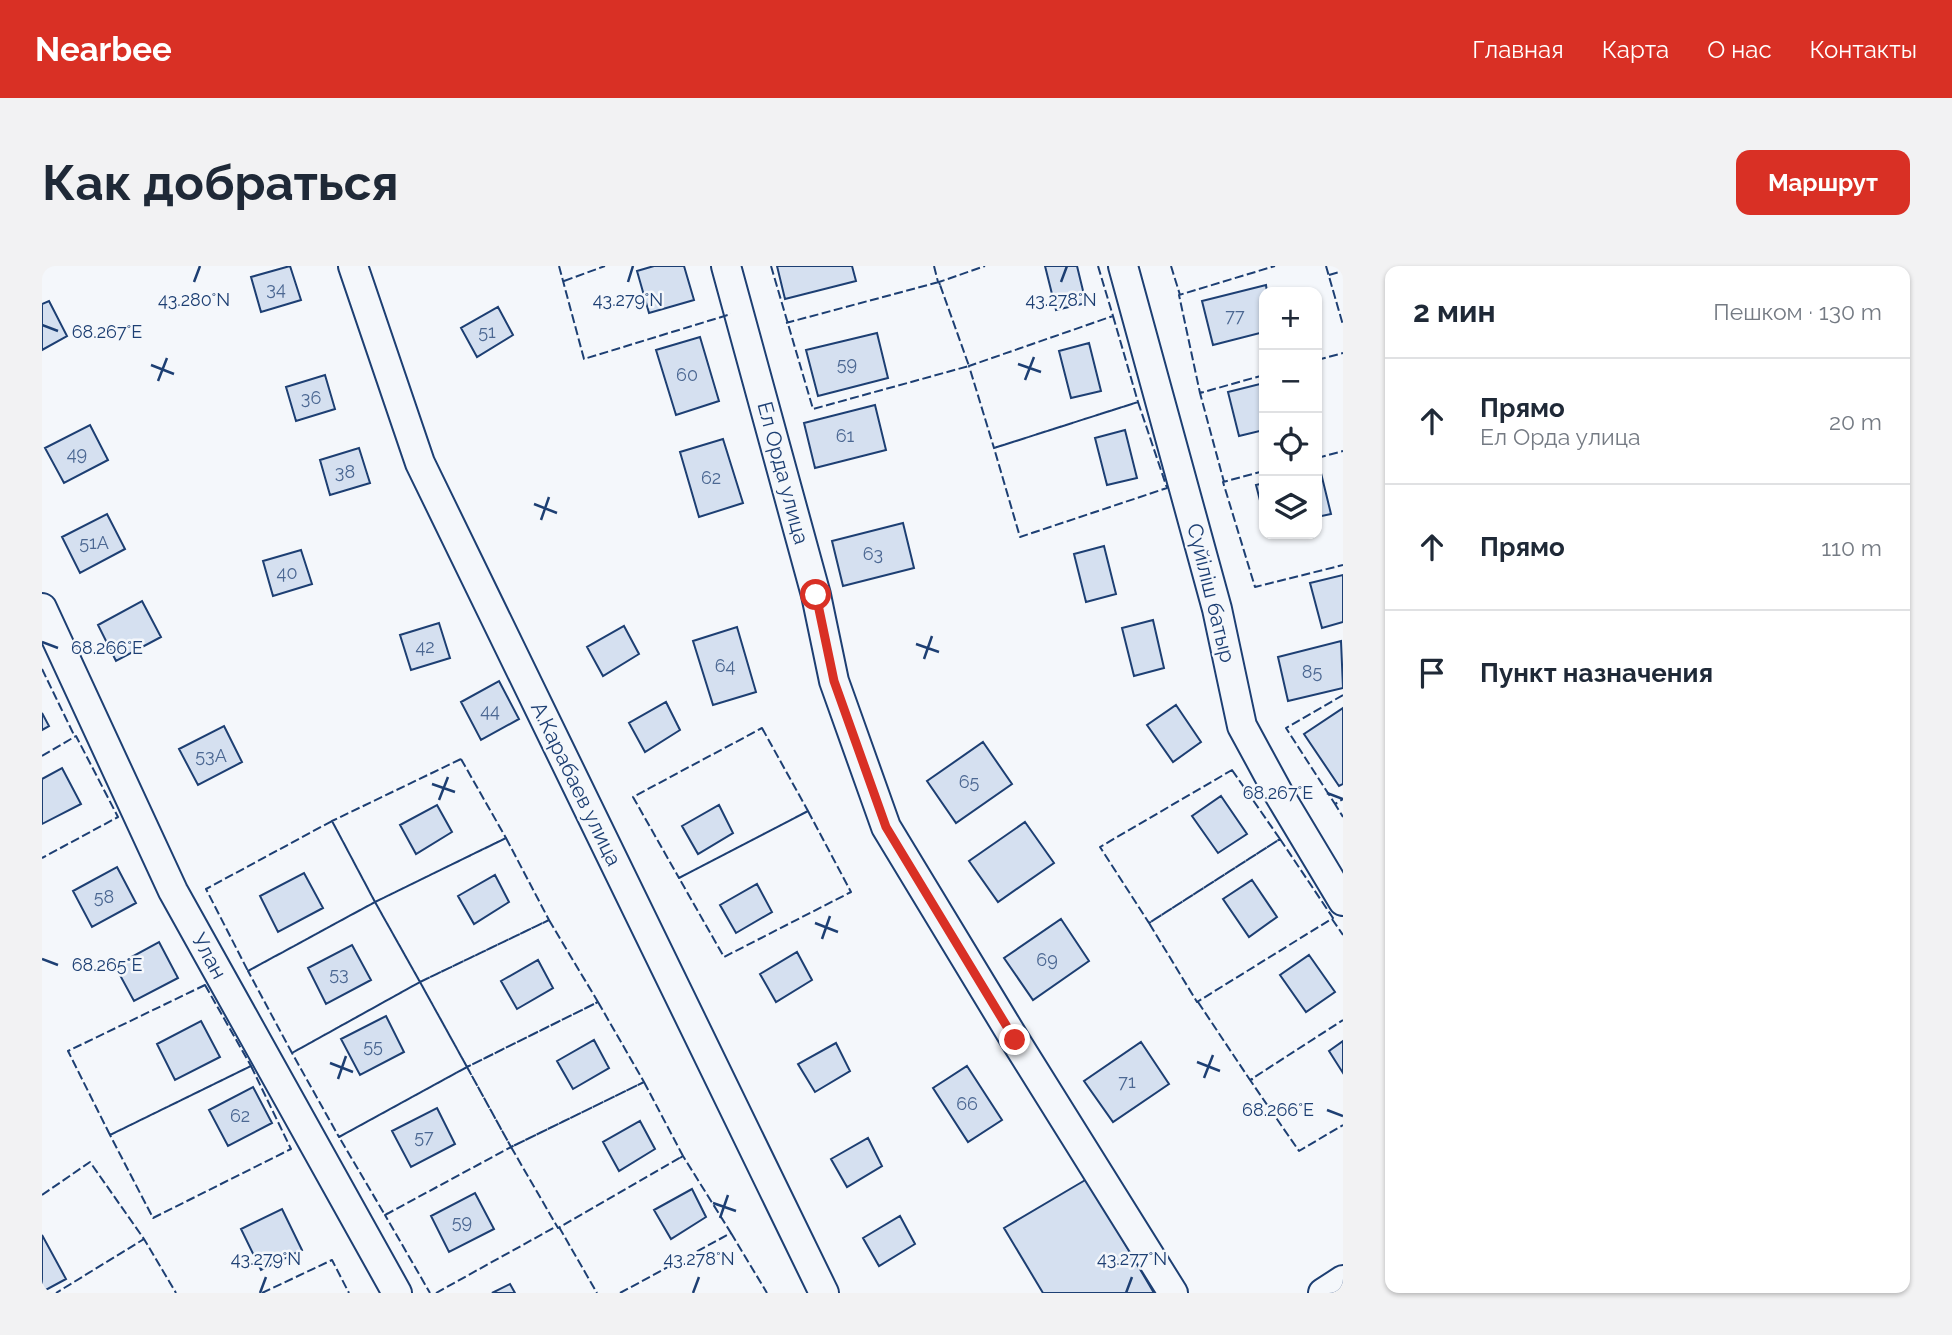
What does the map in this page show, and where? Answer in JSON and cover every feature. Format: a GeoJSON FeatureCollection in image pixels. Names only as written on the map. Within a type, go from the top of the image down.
{"type":"FeatureCollection","features":[{"type":"Feature","properties":{"kind":"street","name":"А.Карабаев улица"},"geometry":{"type":"LineString","coordinates":[[353,266],[420,463],[824,1293]]}},
{"type":"Feature","properties":{"kind":"street","name":"Ел Орда улица"},"geometry":{"type":"LineString","coordinates":[[726,266],[816,595],[834,681],[886,827],[1173,1293]]}},
{"type":"Feature","properties":{"kind":"street","name":"Сүйіліш батыр"},"geometry":{"type":"LineString","coordinates":[[1123,266],[1217,609],[1242,726],[1343,901]]}},
{"type":"Feature","properties":{"kind":"street","name":"Улан"},"geometry":{"type":"LineString","coordinates":[[42,608],[173,891],[397,1293]]}},
{"type":"Feature","properties":{"kind":"street"},"geometry":{"type":"LineString","coordinates":[[1323,1293],[1343,1280]]}},
{"type":"Feature","properties":{"kind":"building"},"geometry":{"type":"Polygon","coordinates":[[[290,266],[301,300],[261,312],[251,277],[290,266]]]}},
{"type":"Feature","properties":{"kind":"building"},"geometry":{"type":"Polygon","coordinates":[[[654,266],[684,266],[694,300],[649,313],[637,271],[654,266]]]}},
{"type":"Feature","properties":{"kind":"building"},"geometry":{"type":"Polygon","coordinates":[[[777,266],[852,266],[856,281],[785,299],[777,266]]]}},
{"type":"Feature","properties":{"kind":"building"},"geometry":{"type":"Polygon","coordinates":[[[1045,266],[1077,266],[1086,303],[1056,310],[1045,266]]]}},
{"type":"Feature","properties":{"kind":"building"},"geometry":{"type":"Polygon","coordinates":[[[1266,285],[1259,287],[1259,333],[1213,345],[1202,301],[1266,285]]]}},
{"type":"Feature","properties":{"kind":"building"},"geometry":{"type":"Polygon","coordinates":[[[49,301],[67,336],[42,350],[42,304],[49,301]]]}},
{"type":"Feature","properties":{"kind":"building"},"geometry":{"type":"Polygon","coordinates":[[[498,307],[513,335],[477,357],[461,328],[498,307]]]}},
{"type":"Feature","properties":{"kind":"building"},"geometry":{"type":"Polygon","coordinates":[[[877,333],[888,378],[818,396],[806,350],[877,333]]]}},
{"type":"Feature","properties":{"kind":"building"},"geometry":{"type":"Polygon","coordinates":[[[700,337],[719,401],[676,415],[656,350],[700,337]]]}},
{"type":"Feature","properties":{"kind":"building"},"geometry":{"type":"Polygon","coordinates":[[[1089,343],[1101,391],[1071,398],[1059,351],[1089,343]]]}},
{"type":"Feature","properties":{"kind":"building"},"geometry":{"type":"Polygon","coordinates":[[[325,375],[335,409],[296,421],[286,387],[325,375]]]}},
{"type":"Feature","properties":{"kind":"building"},"geometry":{"type":"Polygon","coordinates":[[[1259,384],[1259,431],[1239,436],[1228,392],[1259,384]]]}},
{"type":"Feature","properties":{"kind":"building"},"geometry":{"type":"Polygon","coordinates":[[[875,405],[886,450],[815,468],[804,423],[875,405]]]}},
{"type":"Feature","properties":{"kind":"building"},"geometry":{"type":"Polygon","coordinates":[[[90,425],[108,460],[64,483],[45,448],[90,425]]]}},
{"type":"Feature","properties":{"kind":"building"},"geometry":{"type":"Polygon","coordinates":[[[1125,430],[1137,478],[1107,485],[1095,438],[1125,430]]]}},
{"type":"Feature","properties":{"kind":"building"},"geometry":{"type":"Polygon","coordinates":[[[723,439],[743,503],[699,517],[680,452],[723,439]]]}},
{"type":"Feature","properties":{"kind":"building"},"geometry":{"type":"Polygon","coordinates":[[[359,448],[370,483],[330,495],[320,460],[359,448]]]}},
{"type":"Feature","properties":{"kind":"building"},"geometry":{"type":"Polygon","coordinates":[[[1322,477],[1331,514],[1322,516],[1322,477]]]}},
{"type":"Feature","properties":{"kind":"building"},"geometry":{"type":"Polygon","coordinates":[[[107,514],[125,549],[80,573],[62,537],[107,514]]]}},
{"type":"Feature","properties":{"kind":"building"},"geometry":{"type":"Polygon","coordinates":[[[903,523],[914,568],[843,586],[832,541],[903,523]]]}},
{"type":"Feature","properties":{"kind":"building"},"geometry":{"type":"Polygon","coordinates":[[[1104,546],[1116,594],[1086,602],[1074,554],[1104,546]]]}},
{"type":"Feature","properties":{"kind":"building"},"geometry":{"type":"Polygon","coordinates":[[[301,550],[312,584],[273,596],[263,561],[301,550]]]}},
{"type":"Feature","properties":{"kind":"building"},"geometry":{"type":"Polygon","coordinates":[[[1343,575],[1343,622],[1322,628],[1310,583],[1343,575]]]}},
{"type":"Feature","properties":{"kind":"building"},"geometry":{"type":"Polygon","coordinates":[[[142,601],[161,637],[116,661],[98,625],[142,601]]]}},
{"type":"Feature","properties":{"kind":"building"},"geometry":{"type":"Polygon","coordinates":[[[1153,620],[1164,668],[1134,676],[1122,628],[1153,620]]]}},
{"type":"Feature","properties":{"kind":"building"},"geometry":{"type":"Polygon","coordinates":[[[439,623],[450,658],[411,670],[400,635],[439,623]]]}},
{"type":"Feature","properties":{"kind":"building"},"geometry":{"type":"Polygon","coordinates":[[[624,626],[639,654],[603,676],[587,647],[624,626]]]}},
{"type":"Feature","properties":{"kind":"building"},"geometry":{"type":"Polygon","coordinates":[[[737,627],[756,692],[713,705],[693,641],[737,627]]]}},
{"type":"Feature","properties":{"kind":"building"},"geometry":{"type":"Polygon","coordinates":[[[1341,641],[1343,688],[1288,701],[1278,657],[1341,641]]]}},
{"type":"Feature","properties":{"kind":"building"},"geometry":{"type":"Polygon","coordinates":[[[499,681],[519,719],[481,740],[461,702],[499,681]]]}},
{"type":"Feature","properties":{"kind":"building"},"geometry":{"type":"Polygon","coordinates":[[[666,702],[680,730],[645,752],[629,723],[666,702]]]}},
{"type":"Feature","properties":{"kind":"building"},"geometry":{"type":"Polygon","coordinates":[[[1176,705],[1201,742],[1173,762],[1147,725],[1176,705]]]}},
{"type":"Feature","properties":{"kind":"building"},"geometry":{"type":"Polygon","coordinates":[[[1343,708],[1343,784],[1339,786],[1304,734],[1343,708]]]}},
{"type":"Feature","properties":{"kind":"building"},"geometry":{"type":"Polygon","coordinates":[[[42,713],[49,726],[42,730],[42,713]]]}},
{"type":"Feature","properties":{"kind":"building"},"geometry":{"type":"Polygon","coordinates":[[[224,726],[242,762],[198,785],[179,749],[224,726]]]}},
{"type":"Feature","properties":{"kind":"building"},"geometry":{"type":"Polygon","coordinates":[[[983,742],[1012,784],[956,823],[927,781],[983,742]]]}},
{"type":"Feature","properties":{"kind":"building"},"geometry":{"type":"Polygon","coordinates":[[[62,768],[81,804],[42,824],[42,779],[62,768]]]}},
{"type":"Feature","properties":{"kind":"building"},"geometry":{"type":"Polygon","coordinates":[[[1221,796],[1247,834],[1218,853],[1192,816],[1221,796]]]}},
{"type":"Feature","properties":{"kind":"building"},"geometry":{"type":"Polygon","coordinates":[[[437,805],[452,832],[416,854],[400,825],[437,805]]]}},
{"type":"Feature","properties":{"kind":"building"},"geometry":{"type":"Polygon","coordinates":[[[719,805],[733,833],[698,854],[682,826],[719,805]]]}},
{"type":"Feature","properties":{"kind":"building"},"geometry":{"type":"Polygon","coordinates":[[[1025,822],[1054,863],[998,902],[969,861],[1025,822]]]}},
{"type":"Feature","properties":{"kind":"building"},"geometry":{"type":"Polygon","coordinates":[[[117,867],[136,903],[92,927],[73,891],[117,867]]]}},
{"type":"Feature","properties":{"kind":"building"},"geometry":{"type":"Polygon","coordinates":[[[304,873],[323,908],[278,932],[260,896],[304,873]]]}},
{"type":"Feature","properties":{"kind":"building"},"geometry":{"type":"Polygon","coordinates":[[[495,875],[509,902],[474,924],[458,896],[495,875]]]}},
{"type":"Feature","properties":{"kind":"building"},"geometry":{"type":"Polygon","coordinates":[[[1252,880],[1277,917],[1249,937],[1223,899],[1252,880]]]}},
{"type":"Feature","properties":{"kind":"building"},"geometry":{"type":"Polygon","coordinates":[[[757,884],[772,912],[736,933],[720,905],[757,884]]]}},
{"type":"Feature","properties":{"kind":"building"},"geometry":{"type":"Polygon","coordinates":[[[1061,919],[1089,961],[1033,1000],[1004,958],[1061,919]]]}},
{"type":"Feature","properties":{"kind":"building"},"geometry":{"type":"Polygon","coordinates":[[[159,942],[178,978],[134,1001],[115,966],[159,942]]]}},
{"type":"Feature","properties":{"kind":"building"},"geometry":{"type":"Polygon","coordinates":[[[352,945],[371,980],[326,1004],[308,968],[352,945]]]}},
{"type":"Feature","properties":{"kind":"building"},"geometry":{"type":"Polygon","coordinates":[[[797,952],[812,980],[776,1002],[760,974],[797,952]]]}},
{"type":"Feature","properties":{"kind":"building"},"geometry":{"type":"Polygon","coordinates":[[[1309,955],[1335,992],[1306,1012],[1280,975],[1309,955]]]}},
{"type":"Feature","properties":{"kind":"building"},"geometry":{"type":"Polygon","coordinates":[[[538,960],[553,988],[517,1009],[501,981],[538,960]]]}},
{"type":"Feature","properties":{"kind":"building"},"geometry":{"type":"Polygon","coordinates":[[[386,1016],[404,1052],[360,1075],[341,1039],[386,1016]]]}},
{"type":"Feature","properties":{"kind":"building"},"geometry":{"type":"Polygon","coordinates":[[[201,1021],[220,1057],[175,1080],[157,1044],[201,1021]]]}},
{"type":"Feature","properties":{"kind":"building"},"geometry":{"type":"Polygon","coordinates":[[[594,1040],[609,1068],[573,1089],[557,1061],[594,1040]]]}},
{"type":"Feature","properties":{"kind":"building"},"geometry":{"type":"Polygon","coordinates":[[[1343,1041],[1343,1073],[1329,1051],[1343,1041]]]}},
{"type":"Feature","properties":{"kind":"building"},"geometry":{"type":"Polygon","coordinates":[[[1141,1042],[1169,1084],[1113,1122],[1084,1081],[1141,1042]]]}},
{"type":"Feature","properties":{"kind":"building"},"geometry":{"type":"Polygon","coordinates":[[[836,1043],[850,1071],[815,1092],[798,1064],[836,1043]]]}},
{"type":"Feature","properties":{"kind":"building"},"geometry":{"type":"Polygon","coordinates":[[[967,1066],[1002,1120],[968,1142],[933,1088],[967,1066]]]}},
{"type":"Feature","properties":{"kind":"building"},"geometry":{"type":"Polygon","coordinates":[[[253,1087],[272,1123],[228,1146],[209,1110],[253,1087]]]}},
{"type":"Feature","properties":{"kind":"building"},"geometry":{"type":"Polygon","coordinates":[[[437,1108],[455,1144],[411,1167],[392,1131],[437,1108]]]}},
{"type":"Feature","properties":{"kind":"building"},"geometry":{"type":"Polygon","coordinates":[[[640,1121],[655,1149],[619,1171],[603,1142],[640,1121]]]}},
{"type":"Feature","properties":{"kind":"building"},"geometry":{"type":"Polygon","coordinates":[[[868,1138],[882,1166],[847,1187],[831,1159],[868,1138]]]}},
{"type":"Feature","properties":{"kind":"building"},"geometry":{"type":"Polygon","coordinates":[[[1087,1179],[1154,1293],[1043,1293],[1004,1228],[1087,1179]]]}},
{"type":"Feature","properties":{"kind":"building"},"geometry":{"type":"Polygon","coordinates":[[[692,1189],[706,1217],[671,1239],[654,1210],[692,1189]]]}},
{"type":"Feature","properties":{"kind":"building"},"geometry":{"type":"Polygon","coordinates":[[[475,1193],[494,1229],[449,1252],[431,1216],[475,1193]]]}},
{"type":"Feature","properties":{"kind":"building"},"geometry":{"type":"Polygon","coordinates":[[[282,1209],[302,1250],[261,1270],[241,1229],[282,1209]]]}},
{"type":"Feature","properties":{"kind":"building"},"geometry":{"type":"Polygon","coordinates":[[[900,1216],[915,1244],[879,1266],[863,1238],[900,1216]]]}},
{"type":"Feature","properties":{"kind":"building"},"geometry":{"type":"Polygon","coordinates":[[[42,1235],[66,1279],[42,1292],[42,1235]]]}},
{"type":"Feature","properties":{"kind":"building"},"geometry":{"type":"Polygon","coordinates":[[[510,1284],[515,1293],[492,1293],[510,1284]]]}},
{"type":"Feature","properties":{"kind":"fence"},"geometry":{"type":"LineString","coordinates":[[559,266],[584,359],[731,314]]}},
{"type":"Feature","properties":{"kind":"fence"},"geometry":{"type":"LineString","coordinates":[[564,281],[605,266]]}},
{"type":"Feature","properties":{"kind":"fence"},"geometry":{"type":"LineString","coordinates":[[771,266],[813,409],[969,366],[939,282],[786,323]]}},
{"type":"Feature","properties":{"kind":"fence"},"geometry":{"type":"LineString","coordinates":[[934,266],[938,282]]}},
{"type":"Feature","properties":{"kind":"fence"},"geometry":{"type":"LineString","coordinates":[[940,285],[939,282],[985,266]]}},
{"type":"Feature","properties":{"kind":"fence"},"geometry":{"type":"LineString","coordinates":[[1098,266],[1113,316]]}},
{"type":"Feature","properties":{"kind":"fence"},"geometry":{"type":"LineString","coordinates":[[1171,266],[1180,295]]}},
{"type":"Feature","properties":{"kind":"fence"},"geometry":{"type":"LineString","coordinates":[[1259,376],[1200,393],[1179,295],[1275,266]]}},
{"type":"Feature","properties":{"kind":"fence"},"geometry":{"type":"LineString","coordinates":[[1326,266],[1343,325]]}},
{"type":"Feature","properties":{"kind":"fence"},"geometry":{"type":"LineString","coordinates":[[1329,275],[1343,271]]}},
{"type":"Feature","properties":{"kind":"fence"},"geometry":{"type":"LineString","coordinates":[[1113,316],[1138,402],[994,448],[969,366],[1113,316]]}},
{"type":"Feature","properties":{"kind":"fence"},"geometry":{"type":"LineString","coordinates":[[1322,359],[1343,353]]}},
{"type":"Feature","properties":{"kind":"fence"},"geometry":{"type":"LineString","coordinates":[[1202,392],[1200,393],[1224,482]]}},
{"type":"Feature","properties":{"kind":"fence"},"geometry":{"type":"LineString","coordinates":[[1138,402],[1167,488],[1020,537],[994,448],[1138,402]]}},
{"type":"Feature","properties":{"kind":"fence"},"geometry":{"type":"LineString","coordinates":[[1322,457],[1343,451]]}},
{"type":"Feature","properties":{"kind":"fence"},"geometry":{"type":"LineString","coordinates":[[1259,472],[1223,482],[1255,587],[1343,565]]}},
{"type":"Feature","properties":{"kind":"fence"},"geometry":{"type":"LineString","coordinates":[[42,669],[75,737]]}},
{"type":"Feature","properties":{"kind":"fence"},"geometry":{"type":"LineString","coordinates":[[1343,695],[1286,728],[1335,804],[1343,799]]}},
{"type":"Feature","properties":{"kind":"fence"},"geometry":{"type":"LineString","coordinates":[[762,728],[808,811],[679,878],[633,797],[762,728]]}},
{"type":"Feature","properties":{"kind":"fence"},"geometry":{"type":"LineString","coordinates":[[42,756],[76,736],[118,817],[42,858]]}},
{"type":"Feature","properties":{"kind":"fence"},"geometry":{"type":"LineString","coordinates":[[461,759],[506,838],[375,902],[332,821],[461,759]]}},
{"type":"Feature","properties":{"kind":"fence"},"geometry":{"type":"LineString","coordinates":[[1232,770],[1280,839],[1149,923],[1100,847],[1232,770]]}},
{"type":"Feature","properties":{"kind":"fence"},"geometry":{"type":"LineString","coordinates":[[1337,803],[1335,804],[1343,817]]}},
{"type":"Feature","properties":{"kind":"fence"},"geometry":{"type":"LineString","coordinates":[[808,811],[851,892],[724,957],[679,878],[808,811]]}},
{"type":"Feature","properties":{"kind":"fence"},"geometry":{"type":"LineString","coordinates":[[332,821],[375,902],[248,971],[206,889],[332,821]]}},
{"type":"Feature","properties":{"kind":"fence"},"geometry":{"type":"LineString","coordinates":[[506,838],[549,920],[420,982],[375,902],[506,838]]}},
{"type":"Feature","properties":{"kind":"fence"},"geometry":{"type":"LineString","coordinates":[[1280,839],[1333,918],[1197,1002],[1149,923],[1280,839]]}},
{"type":"Feature","properties":{"kind":"fence"},"geometry":{"type":"LineString","coordinates":[[375,902],[420,982],[292,1053],[248,971],[375,902]]}},
{"type":"Feature","properties":{"kind":"fence"},"geometry":{"type":"LineString","coordinates":[[1332,919],[1343,935]]}},
{"type":"Feature","properties":{"kind":"fence"},"geometry":{"type":"LineString","coordinates":[[549,920],[598,1002],[467,1067],[420,982],[549,920]]}},
{"type":"Feature","properties":{"kind":"fence"},"geometry":{"type":"LineString","coordinates":[[420,982],[467,1067],[339,1137],[292,1053],[420,982]]}},
{"type":"Feature","properties":{"kind":"fence"},"geometry":{"type":"LineString","coordinates":[[205,985],[251,1066],[110,1135],[68,1051],[205,985]]}},
{"type":"Feature","properties":{"kind":"fence"},"geometry":{"type":"LineString","coordinates":[[598,1002],[644,1082],[511,1147],[467,1067],[598,1002]]}},
{"type":"Feature","properties":{"kind":"fence"},"geometry":{"type":"LineString","coordinates":[[1198,1002],[1250,1080],[1343,1020]]}},
{"type":"Feature","properties":{"kind":"fence"},"geometry":{"type":"LineString","coordinates":[[251,1066],[291,1149],[153,1218],[110,1135],[251,1066]]}},
{"type":"Feature","properties":{"kind":"fence"},"geometry":{"type":"LineString","coordinates":[[467,1067],[511,1147],[385,1215],[339,1137],[467,1067]]}},
{"type":"Feature","properties":{"kind":"fence"},"geometry":{"type":"LineString","coordinates":[[1253,1079],[1250,1080],[1299,1151],[1343,1125]]}},
{"type":"Feature","properties":{"kind":"fence"},"geometry":{"type":"LineString","coordinates":[[644,1082],[683,1156],[558,1228],[511,1147],[644,1082]]}},
{"type":"Feature","properties":{"kind":"fence"},"geometry":{"type":"LineString","coordinates":[[620,1293],[731,1233],[683,1156],[680,1158]]}},
{"type":"Feature","properties":{"kind":"fence"},"geometry":{"type":"LineString","coordinates":[[42,1195],[90,1162],[144,1239],[56,1293]]}},
{"type":"Feature","properties":{"kind":"fence"},"geometry":{"type":"LineString","coordinates":[[388,1213],[385,1215],[430,1293]]}},
{"type":"Feature","properties":{"kind":"fence"},"geometry":{"type":"LineString","coordinates":[[436,1293],[557,1226]]}},
{"type":"Feature","properties":{"kind":"fence"},"geometry":{"type":"LineString","coordinates":[[559,1227],[597,1293]]}},
{"type":"Feature","properties":{"kind":"fence"},"geometry":{"type":"LineString","coordinates":[[731,1233],[767,1293]]}},
{"type":"Feature","properties":{"kind":"fence"},"geometry":{"type":"LineString","coordinates":[[142,1240],[144,1239],[176,1293]]}},
{"type":"Feature","properties":{"kind":"fence"},"geometry":{"type":"LineString","coordinates":[[262,1293],[332,1260],[349,1293]]}},
{"type":"Feature","properties":{"kind":"route"},"geometry":{"type":"LineString","coordinates":[[816,595],[834,681],[886,827],[1015,1040]]}}]}
